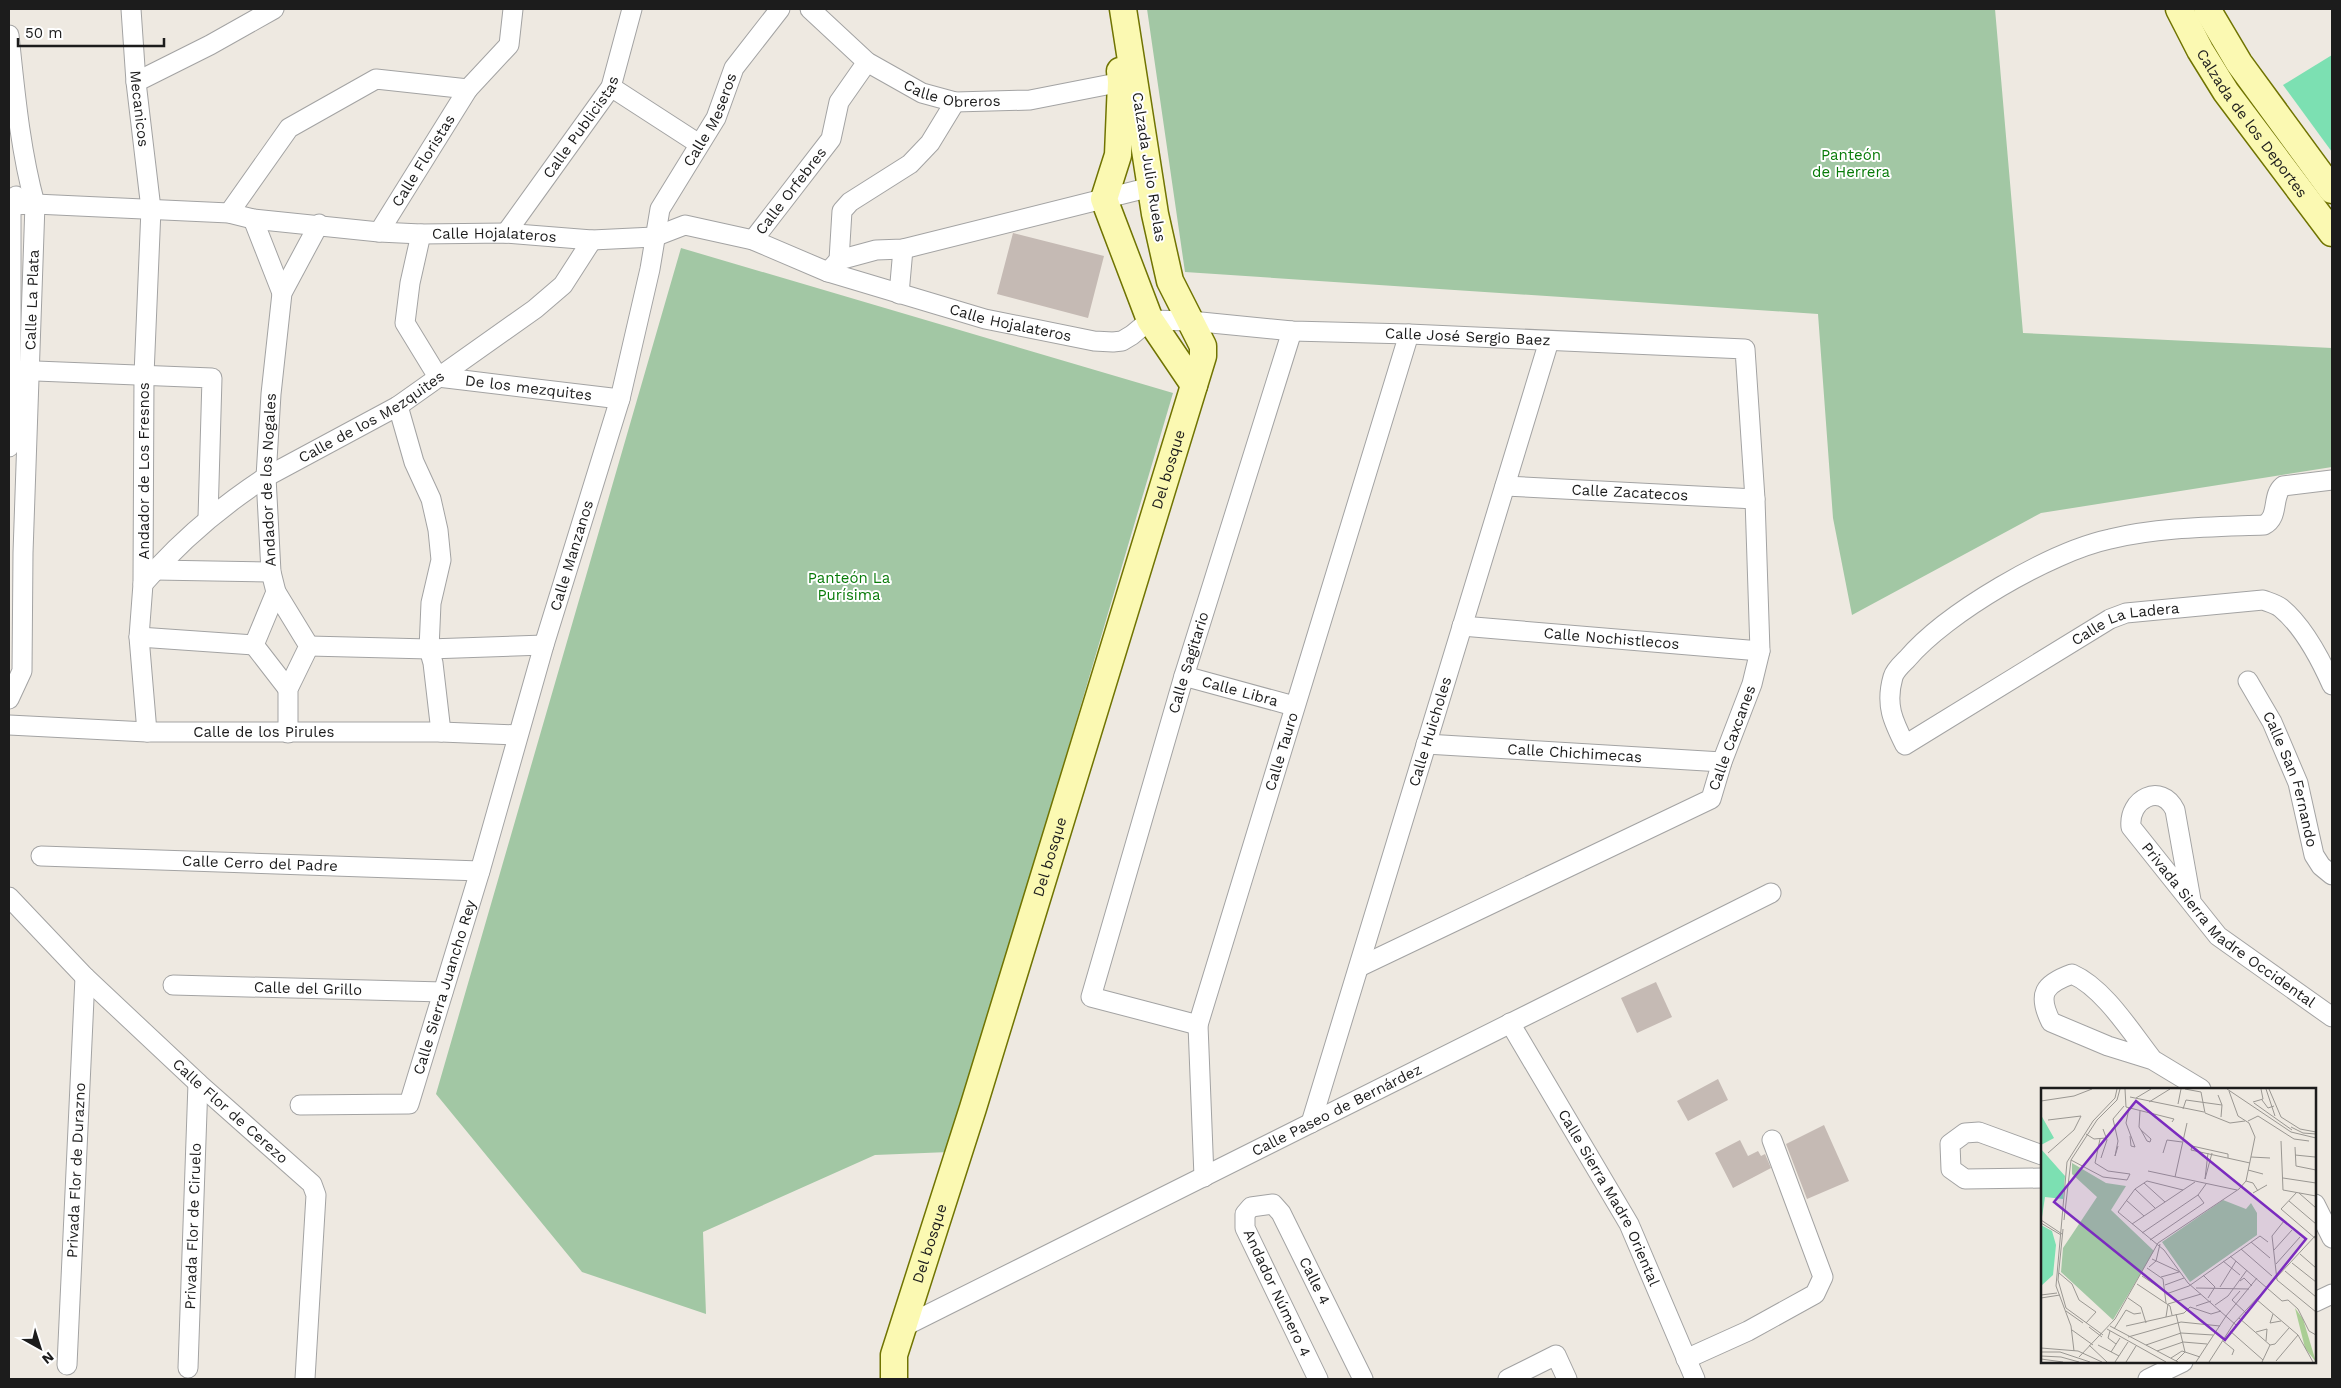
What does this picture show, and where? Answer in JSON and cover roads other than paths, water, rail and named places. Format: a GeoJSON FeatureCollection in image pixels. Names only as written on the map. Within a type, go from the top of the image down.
{"type":"FeatureCollection","features":[{"type":"Feature","properties":{"kind":"main road","name":"Calzada Julio Ruelas"},"geometry":{"type":"LineString","coordinates":[[1110,9],[1128,80],[1170,281],[1191,321]]}},
{"type":"Feature","properties":{"kind":"main road","name":"Calzada Julio Ruelas"},"geometry":{"type":"LineString","coordinates":[[1104,199],[1118,155],[1128,80],[1123,9]]}},
{"type":"Feature","properties":{"kind":"main road","name":"Calzada de los Deportes"},"geometry":{"type":"LineString","coordinates":[[2179,9],[2200,50],[2226,92],[2286,150],[2332,190]]}},
{"type":"Feature","properties":{"kind":"main road","name":"Calzada de los Deportes"},"geometry":{"type":"LineString","coordinates":[[2207,9],[2239,63],[2332,233]]}},
{"type":"Feature","properties":{"kind":"main road"},"geometry":{"type":"LineString","coordinates":[[1104,199],[1150,320],[1194,385]]}},
{"type":"Feature","properties":{"kind":"main road","name":"Del bosque"},"geometry":{"type":"LineString","coordinates":[[894,1379],[894,1354],[979,1089],[1203,356],[1203,346],[1191,321]]}},
{"type":"Feature","properties":{"kind":"street","name":"Mecanicos"},"geometry":{"type":"LineString","coordinates":[[131,9],[136,82],[151,208]]}},
{"type":"Feature","properties":{"kind":"street"},"geometry":{"type":"LineString","coordinates":[[136,82],[210,45],[274,9]]}},
{"type":"Feature","properties":{"kind":"street","name":"Calle Floristas"},"geometry":{"type":"LineString","coordinates":[[379,232],[468,89],[509,45],[513,9]]}},
{"type":"Feature","properties":{"kind":"street","name":"Calle Publicistas"},"geometry":{"type":"LineString","coordinates":[[506,233],[611,87],[632,9]]}},
{"type":"Feature","properties":{"kind":"street","name":"Calle Meseros"},"geometry":{"type":"LineString","coordinates":[[654,237],[660,209],[716,118],[734,68],[780,9]]}},
{"type":"Feature","properties":{"kind":"street","name":"Calle Obreros"},"geometry":{"type":"LineString","coordinates":[[810,9],[867,62],[922,93],[955,102],[1030,100],[1128,80]]}},
{"type":"Feature","properties":{"kind":"street"},"geometry":{"type":"LineString","coordinates":[[9,34],[13,114],[27,174]]}},
{"type":"Feature","properties":{"kind":"street","name":"Calle Orfebres"},"geometry":{"type":"LineString","coordinates":[[753,240],[830,139],[839,102],[867,62]]}},
{"type":"Feature","properties":{"kind":"street"},"geometry":{"type":"LineString","coordinates":[[229,212],[289,128],[376,79],[468,89]]}},
{"type":"Feature","properties":{"kind":"street"},"geometry":{"type":"LineString","coordinates":[[611,87],[699,144]]}},
{"type":"Feature","properties":{"kind":"street"},"geometry":{"type":"LineString","coordinates":[[955,102],[930,144],[910,164],[850,202],[842,211],[834,266],[876,250],[903,249],[1151,187]]}},
{"type":"Feature","properties":{"kind":"street","name":"Calle La Plata"},"geometry":{"type":"LineString","coordinates":[[9,447],[33,283],[35,204],[27,174]]}},
{"type":"Feature","properties":{"kind":"street","name":"Calle La Plata"},"geometry":{"type":"LineString","coordinates":[[9,696],[15,671],[21,370],[9,283],[11,205],[27,174]]}},
{"type":"Feature","properties":{"kind":"street","name":"Calle Hojalateros"},"geometry":{"type":"LineString","coordinates":[[11,205],[35,204],[229,212],[253,219],[319,224],[379,232],[421,234],[506,233],[592,240],[654,237],[685,225],[753,240],[834,266],[900,294],[985,319],[1094,341],[1113,342],[1122,341],[1150,320]]}},
{"type":"Feature","properties":{"kind":"street","name":"Andador de Los Fresnos"},"geometry":{"type":"LineString","coordinates":[[147,732],[139,637],[149,577],[144,375],[151,208]]}},
{"type":"Feature","properties":{"kind":"street"},"geometry":{"type":"LineString","coordinates":[[253,219],[282,293]]}},
{"type":"Feature","properties":{"kind":"street","name":"Andador de los Nogales"},"geometry":{"type":"LineString","coordinates":[[309,646],[276,592],[271,572],[266,477],[271,394],[282,293],[319,224]]}},
{"type":"Feature","properties":{"kind":"street"},"geometry":{"type":"LineString","coordinates":[[421,234],[410,283],[406,323],[438,377]]}},
{"type":"Feature","properties":{"kind":"street","name":"Calle Manzanos"},"geometry":{"type":"LineString","coordinates":[[480,871],[544,645],[620,399],[650,269],[654,237]]}},
{"type":"Feature","properties":{"kind":"street","name":"Calle de los Mezquites"},"geometry":{"type":"LineString","coordinates":[[149,577],[208,518],[266,477],[398,406],[535,309],[563,285],[592,240]]}},
{"type":"Feature","properties":{"kind":"street"},"geometry":{"type":"LineString","coordinates":[[900,294],[903,249]]}},
{"type":"Feature","properties":{"kind":"street"},"geometry":{"type":"LineString","coordinates":[[9,283],[33,283]]}},
{"type":"Feature","properties":{"kind":"street"},"geometry":{"type":"LineString","coordinates":[[1150,320],[1191,321]]}},
{"type":"Feature","properties":{"kind":"street","name":"Calle José Sergio Baez"},"geometry":{"type":"LineString","coordinates":[[1191,321],[1292,331],[1409,334],[1745,349]]}},
{"type":"Feature","properties":{"kind":"street","name":"Calle Sagitario"},"geometry":{"type":"LineString","coordinates":[[1198,1025],[1090,997],[1184,676],[1292,331]]}},
{"type":"Feature","properties":{"kind":"street","name":"Calle Tauro"},"geometry":{"type":"LineString","coordinates":[[1204,1177],[1198,1025],[1409,334]]}},
{"type":"Feature","properties":{"kind":"street","name":"Calle Huicholes"},"geometry":{"type":"LineString","coordinates":[[1311,1123],[1549,341]]}},
{"type":"Feature","properties":{"kind":"street","name":"Calle Caxcanes"},"geometry":{"type":"LineString","coordinates":[[1359,967],[1711,799],[1722,762],[1752,684],[1760,651],[1755,499],[1745,349]]}},
{"type":"Feature","properties":{"kind":"street"},"geometry":{"type":"LineString","coordinates":[[21,370],[212,378],[208,518]]}},
{"type":"Feature","properties":{"kind":"street","name":"De los mezquites"},"geometry":{"type":"LineString","coordinates":[[438,377],[620,399]]}},
{"type":"Feature","properties":{"kind":"street"},"geometry":{"type":"LineString","coordinates":[[398,406],[414,462],[431,499],[438,530],[440,560],[431,604],[429,649],[433,663],[440,732]]}},
{"type":"Feature","properties":{"kind":"street","name":"Calle La Ladera"},"geometry":{"type":"LineString","coordinates":[[2332,480],[2283,486],[2280,489],[2273,518],[2264,525],[2172,528],[2108,539],[2048,561],[1972,605],[1931,633],[1893,674],[1889,697],[1891,717],[1905,745],[2110,619],[2126,613],[2263,600],[2280,606],[2296,624],[2319,656],[2332,685]]}},
{"type":"Feature","properties":{"kind":"street","name":"Calle Zacatecos"},"geometry":{"type":"LineString","coordinates":[[1505,486],[1755,499]]}},
{"type":"Feature","properties":{"kind":"street"},"geometry":{"type":"LineString","coordinates":[[149,577],[271,572]]}},
{"type":"Feature","properties":{"kind":"street"},"geometry":{"type":"LineString","coordinates":[[254,645],[276,592]]}},
{"type":"Feature","properties":{"kind":"street","name":"Calle Nochistlecos"},"geometry":{"type":"LineString","coordinates":[[1462,626],[1760,651]]}},
{"type":"Feature","properties":{"kind":"street"},"geometry":{"type":"LineString","coordinates":[[139,637],[254,645],[288,689]]}},
{"type":"Feature","properties":{"kind":"street"},"geometry":{"type":"LineString","coordinates":[[288,733],[288,689],[309,646],[429,649],[544,645]]}},
{"type":"Feature","properties":{"kind":"street","name":"Calle Libra"},"geometry":{"type":"LineString","coordinates":[[1184,676],[1294,706]]}},
{"type":"Feature","properties":{"kind":"street","name":"Calle San Fernando"},"geometry":{"type":"LineString","coordinates":[[2248,681],[2272,722],[2298,783],[2314,855],[2321,866],[2332,875]]}},
{"type":"Feature","properties":{"kind":"street","name":"Calle de los Pirules"},"geometry":{"type":"LineString","coordinates":[[9,725],[147,732],[440,732],[518,734]]}},
{"type":"Feature","properties":{"kind":"street","name":"Calle Chichimecas"},"geometry":{"type":"LineString","coordinates":[[1426,744],[1722,762]]}},
{"type":"Feature","properties":{"kind":"street","name":"Privada Sierra Madre Occidental"},"geometry":{"type":"LineString","coordinates":[[2191,900],[2175,810],[2171,802],[2164,797],[2146,798],[2133,809],[2130,817],[2131,827],[2218,936],[2332,1017]]}},
{"type":"Feature","properties":{"kind":"street","name":"Calle Cerro del Padre"},"geometry":{"type":"LineString","coordinates":[[41,856],[480,871]]}},
{"type":"Feature","properties":{"kind":"street","name":"Calle Sierra Juancho Rey"},"geometry":{"type":"LineString","coordinates":[[300,1105],[409,1104],[480,871]]}},
{"type":"Feature","properties":{"kind":"street","name":"Calle Paseo de Bernárdez"},"geometry":{"type":"LineString","coordinates":[[903,1327],[1771,893]]}},
{"type":"Feature","properties":{"kind":"street","name":"Calle Flor de Cerezo"},"geometry":{"type":"LineString","coordinates":[[9,897],[85,977],[198,1083],[312,1184],[316,1195],[305,1379]]}},
{"type":"Feature","properties":{"kind":"street"},"geometry":{"type":"LineString","coordinates":[[2154,1060],[2114,1010],[2086,980],[2072,974],[2056,980],[2044,995],[2043,1006],[2051,1022],[2108,1046],[2154,1060],[2199,1088]]}},
{"type":"Feature","properties":{"kind":"street","name":"Privada Flor de Durazno"},"geometry":{"type":"LineString","coordinates":[[67,1365],[85,977]]}},
{"type":"Feature","properties":{"kind":"street","name":"Calle del Grillo"},"geometry":{"type":"LineString","coordinates":[[173,985],[443,992]]}},
{"type":"Feature","properties":{"kind":"street","name":"Calle Sierra Madre Oriental"},"geometry":{"type":"LineString","coordinates":[[1510,1023],[1629,1224],[1695,1379]]}},
{"type":"Feature","properties":{"kind":"street","name":"Privada Flor de Ciruelo"},"geometry":{"type":"LineString","coordinates":[[188,1368],[198,1083]]}},
{"type":"Feature","properties":{"kind":"street"},"geometry":{"type":"LineString","coordinates":[[2041,1155],[1979,1132],[1965,1133],[1950,1144],[1951,1169],[1965,1179],[2041,1178]]}},
{"type":"Feature","properties":{"kind":"street"},"geometry":{"type":"LineString","coordinates":[[1686,1359],[1748,1331],[1815,1294],[1823,1276],[1772,1140]]}},
{"type":"Feature","properties":{"kind":"street","name":"Calle 4"},"geometry":{"type":"LineString","coordinates":[[1251,1207],[1273,1204],[1281,1213],[1363,1379]]}},
{"type":"Feature","properties":{"kind":"street"},"geometry":{"type":"LineString","coordinates":[[2316,1206],[2332,1238]]}},
{"type":"Feature","properties":{"kind":"street","name":"Andador Número 4"},"geometry":{"type":"LineString","coordinates":[[1251,1207],[1245,1214],[1244,1228],[1318,1379]]}},
{"type":"Feature","properties":{"kind":"street"},"geometry":{"type":"LineString","coordinates":[[2316,1302],[2332,1294]]}},
{"type":"Feature","properties":{"kind":"street"},"geometry":{"type":"LineString","coordinates":[[1508,1379],[1556,1355],[1567,1379]]}},
{"type":"Feature","properties":{"kind":"street"},"geometry":{"type":"LineString","coordinates":[[2148,1379],[2182,1363]]}},
{"type":"Feature","properties":{"kind":"park label","name":"Panteón de Herrera"},"geometry":{"type":"Point","coordinates":[1851,164]}},
{"type":"Feature","properties":{"kind":"park label","name":"Panteón La Purísima"},"geometry":{"type":"Point","coordinates":[849,586]}}]}
